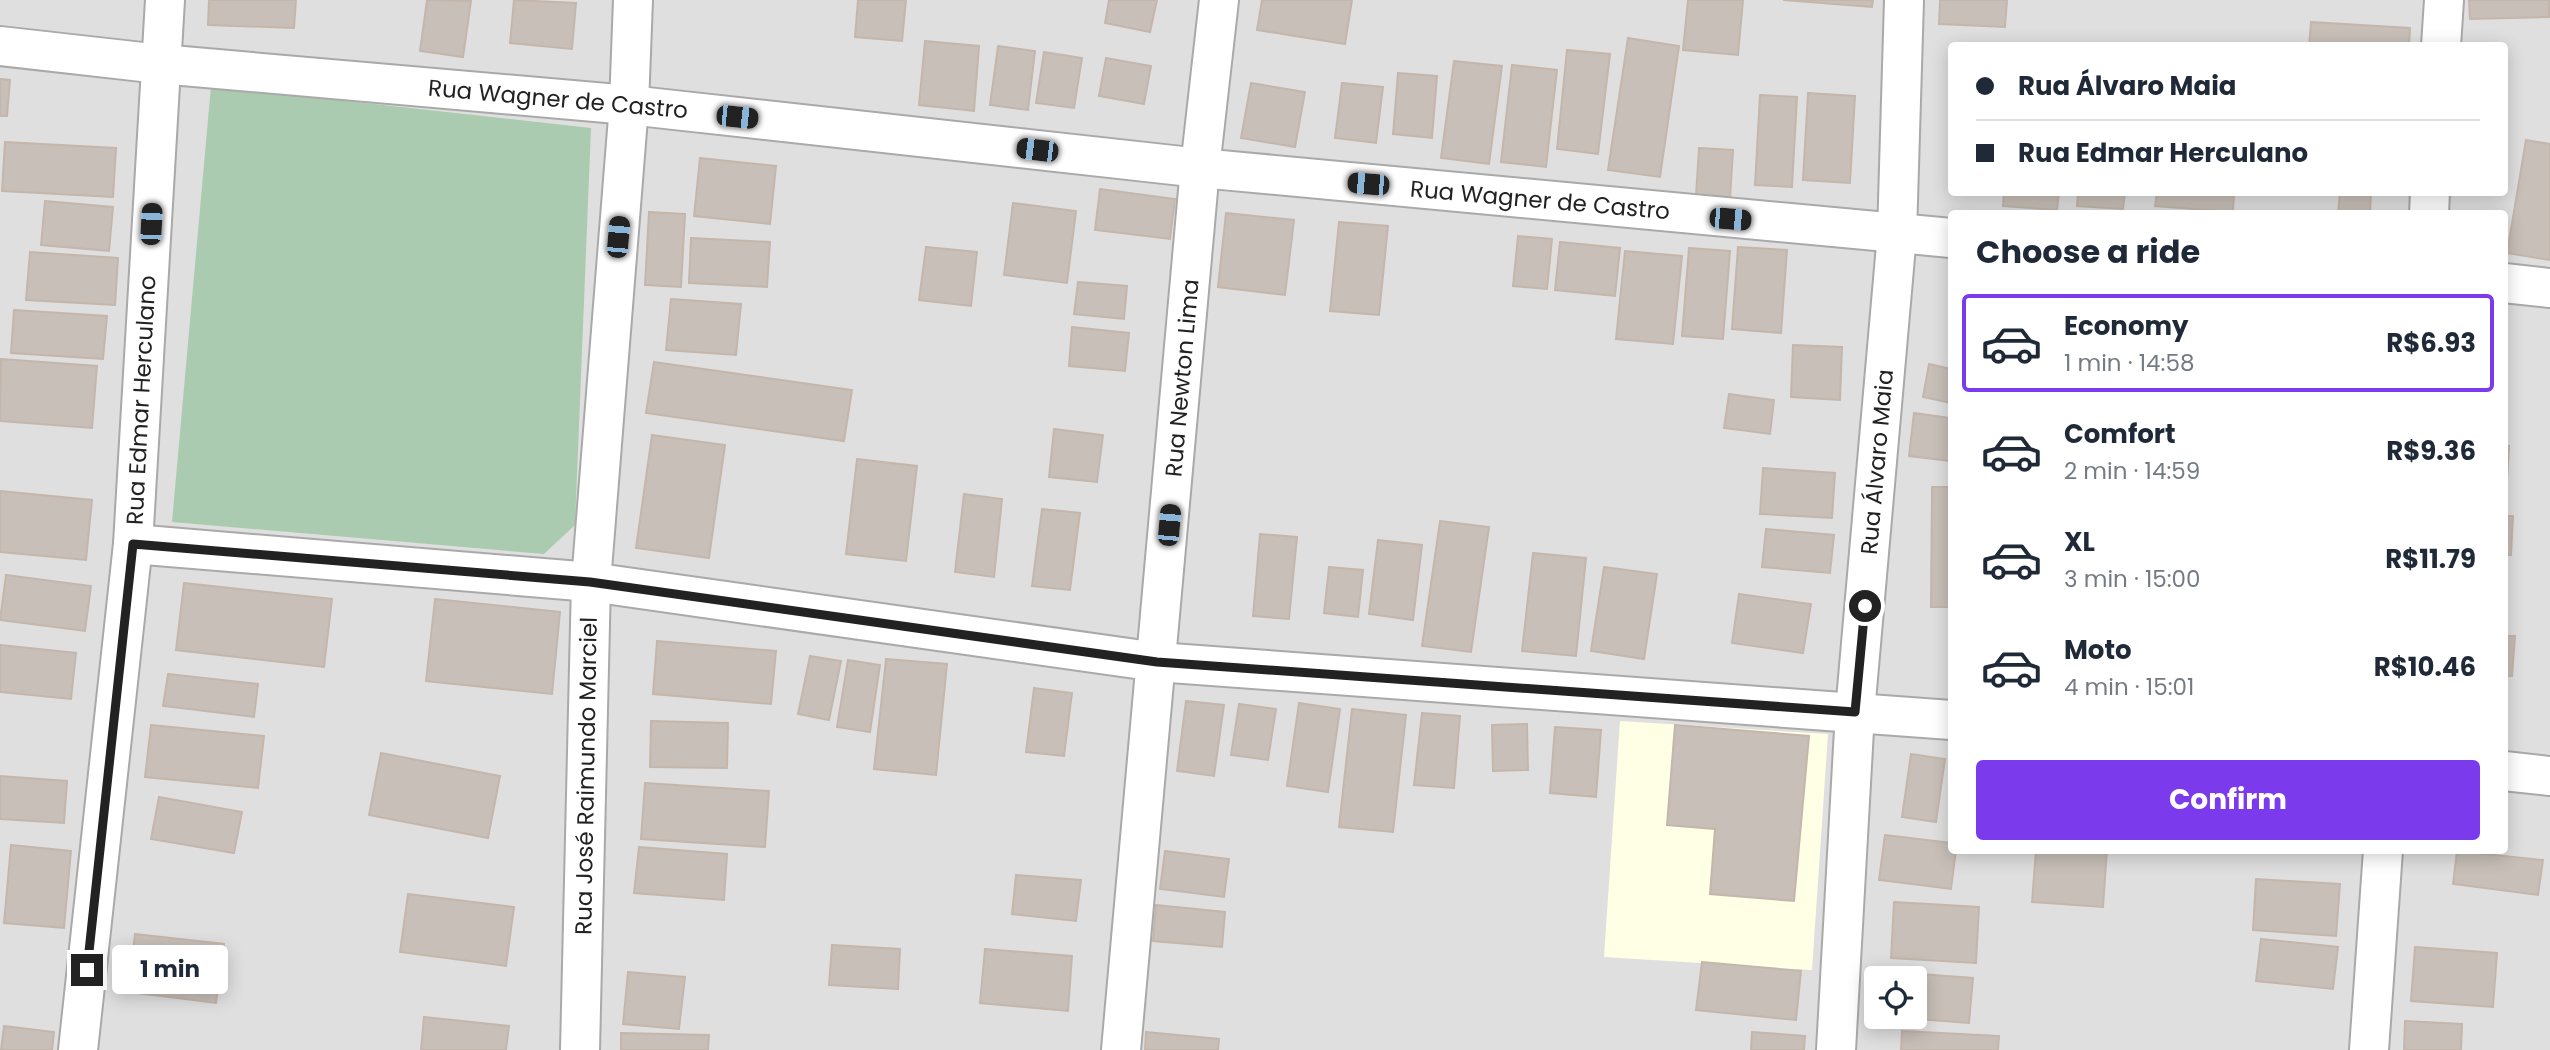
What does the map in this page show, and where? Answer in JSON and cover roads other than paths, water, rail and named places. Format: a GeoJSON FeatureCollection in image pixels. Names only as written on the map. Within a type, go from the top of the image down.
{"type":"FeatureCollection","features":[{"type":"Feature","properties":{"kind":"street","name":"Rua Edmar Herculano"},"geometry":{"type":"LineString","coordinates":[[78,1050],[133,544],[165,0]]}},
{"type":"Feature","properties":{"kind":"street","name":"Rua José Raimundo Marciel"},"geometry":{"type":"LineString","coordinates":[[580,1050],[590,582],[629,105],[633,0]]}},
{"type":"Feature","properties":{"kind":"street","name":"Rua Newton Lima"},"geometry":{"type":"LineString","coordinates":[[1121,1050],[1200,168],[1219,0]]}},
{"type":"Feature","properties":{"kind":"street","name":"Rua Álvaro Maia"},"geometry":{"type":"LineString","coordinates":[[1836,1050],[1855,712],[1897,234],[1904,0]]}},
{"type":"Feature","properties":{"kind":"street"},"geometry":{"type":"LineString","coordinates":[[2441,42],[2444,0]]}},
{"type":"Feature","properties":{"kind":"street","name":"Rua Wagner de Castro"},"geometry":{"type":"LineString","coordinates":[[0,46],[160,64],[629,105],[1200,168],[1948,238]]}},
{"type":"Feature","properties":{"kind":"street"},"geometry":{"type":"LineString","coordinates":[[2508,284],[2550,289]]}},
{"type":"Feature","properties":{"kind":"street"},"geometry":{"type":"LineString","coordinates":[[133,544],[590,582],[1157,662],[1948,720]]}},
{"type":"Feature","properties":{"kind":"street"},"geometry":{"type":"LineString","coordinates":[[2508,771],[2550,776]]}},
{"type":"Feature","properties":{"kind":"street"},"geometry":{"type":"LineString","coordinates":[[2369,1050],[2383,854]]}}]}
